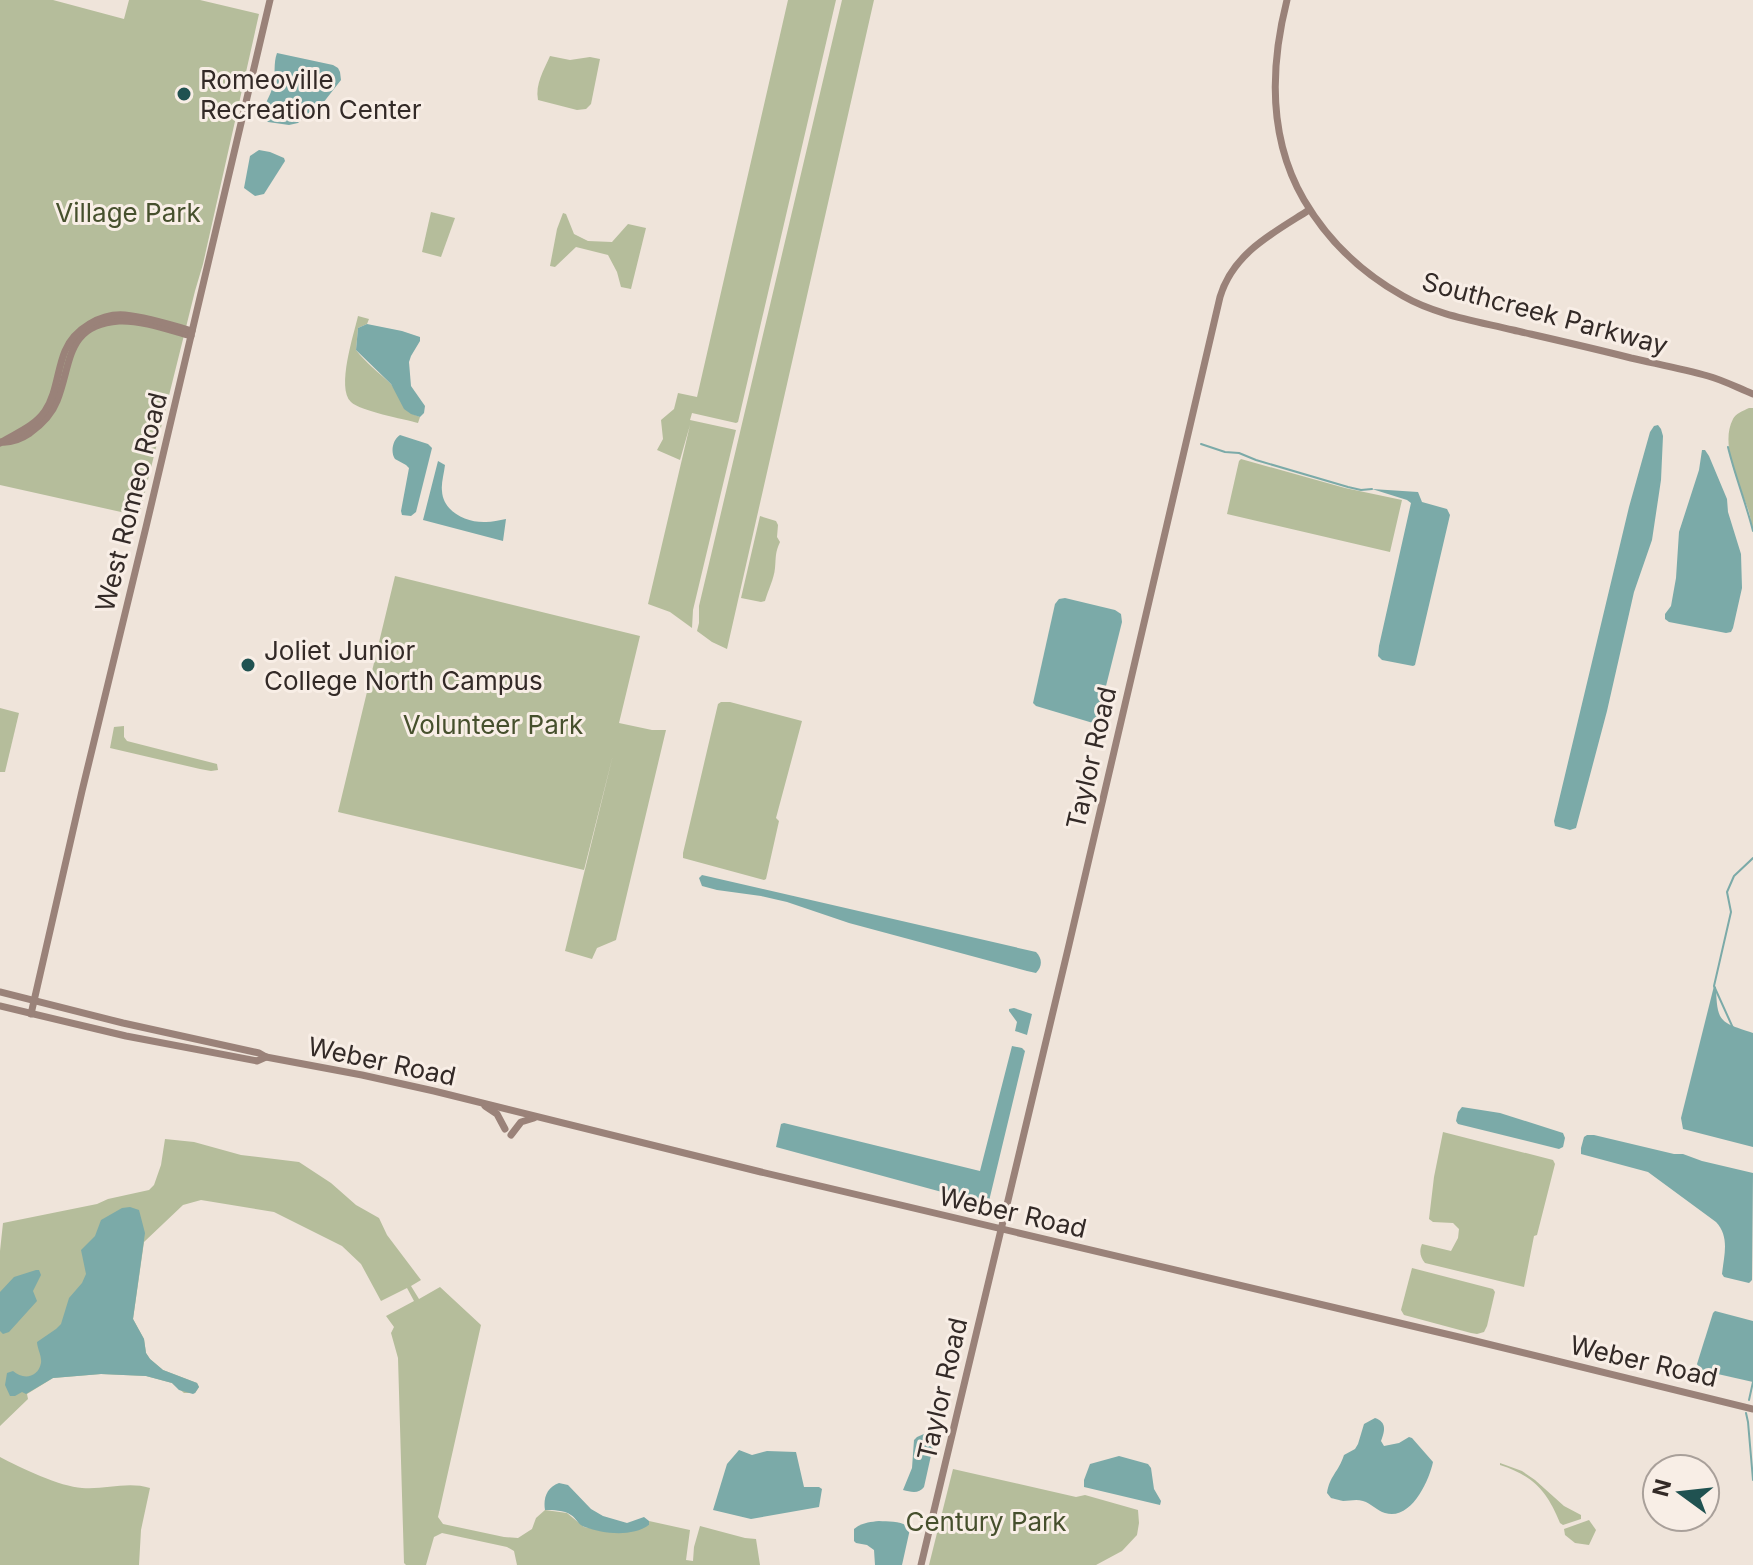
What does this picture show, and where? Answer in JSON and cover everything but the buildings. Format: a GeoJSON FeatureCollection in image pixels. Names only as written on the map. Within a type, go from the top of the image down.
{"type":"FeatureCollection","features":[{"type":"Feature","properties":{"kind":"main road","name":"West Romeo Road"},"geometry":{"type":"LineString","coordinates":[[31,1014],[270,0]]}},
{"type":"Feature","properties":{"kind":"main road"},"geometry":{"type":"LineString","coordinates":[[1287,0],[1276,55],[1275,103],[1290,172],[1309,210]]}},
{"type":"Feature","properties":{"kind":"main road","name":"Southcreek Parkway"},"geometry":{"type":"LineString","coordinates":[[1309,210],[1347,256],[1370,275],[1405,297],[1429,307],[1457,317],[1709,376],[1753,394]]}},
{"type":"Feature","properties":{"kind":"main road","name":"Taylor Road"},"geometry":{"type":"LineString","coordinates":[[921,1565],[1220,297],[1229,274],[1244,256],[1259,242],[1309,210]]}},
{"type":"Feature","properties":{"kind":"main road"},"geometry":{"type":"LineString","coordinates":[[1,442],[9,443],[23,438],[45,420],[56,402],[72,349],[97,327],[127,321],[192,333]]}},
{"type":"Feature","properties":{"kind":"main road","name":"Weber Road"},"geometry":{"type":"LineString","coordinates":[[0,992],[266,1057],[362,1075],[540,1117],[1752,1408]]}},
{"type":"Feature","properties":{"kind":"main road","name":"Weber Road"},"geometry":{"type":"LineString","coordinates":[[0,1006],[126,1036],[257,1061],[266,1057]]}},
{"type":"Feature","properties":{"kind":"main road"},"geometry":{"type":"LineString","coordinates":[[480,1103],[497,1114],[508,1132],[526,1119],[540,1117]]}},
{"type":"Feature","properties":{"kind":"green space","name":"Village Park"},"geometry":{"type":"Polygon","coordinates":[[[0,0],[53,0],[124,19],[129,0],[200,0],[259,14],[203,264],[139,516],[0,485],[0,0]]]}},
{"type":"Feature","properties":{"kind":"green space"},"geometry":{"type":"Polygon","coordinates":[[[788,0],[836,0],[738,422],[692,413],[690,420],[736,430],[693,610],[692,628],[670,612],[648,604],[690,425],[680,460],[657,450],[663,439],[661,420],[674,409],[678,393],[697,397],[788,0]]]}},
{"type":"Feature","properties":{"kind":"green space"},"geometry":{"type":"Polygon","coordinates":[[[842,0],[874,0],[727,649],[697,631],[699,606],[842,0]]]}},
{"type":"Feature","properties":{"kind":"green space"},"geometry":{"type":"Polygon","coordinates":[[[550,56],[570,60],[600,59],[591,104],[586,109],[577,110],[538,100],[539,83],[550,56]]]}},
{"type":"Feature","properties":{"kind":"green space"},"geometry":{"type":"Polygon","coordinates":[[[431,212],[455,218],[441,257],[422,252],[431,212]]]}},
{"type":"Feature","properties":{"kind":"green space"},"geometry":{"type":"Polygon","coordinates":[[[563,213],[574,234],[588,241],[612,242],[628,224],[646,228],[631,289],[621,287],[608,255],[576,247],[555,267],[550,266],[563,213]]]}},
{"type":"Feature","properties":{"kind":"green space"},"geometry":{"type":"Polygon","coordinates":[[[358,316],[369,319],[367,324],[358,328],[356,350],[390,383],[404,407],[420,417],[418,423],[363,409],[351,402],[347,395],[347,360],[358,316]]]}},
{"type":"Feature","properties":{"kind":"green space"},"geometry":{"type":"Polygon","coordinates":[[[1753,408],[1753,531],[1728,441],[1733,419],[1753,408]]]}},
{"type":"Feature","properties":{"kind":"green space"},"geometry":{"type":"Polygon","coordinates":[[[1241,459],[1345,488],[1402,500],[1390,552],[1227,514],[1241,459]]]}},
{"type":"Feature","properties":{"kind":"green space"},"geometry":{"type":"Polygon","coordinates":[[[760,516],[776,521],[780,542],[772,580],[765,601],[761,602],[741,598],[760,516]]]}},
{"type":"Feature","properties":{"kind":"green space","name":"Volunteer Park"},"geometry":{"type":"Polygon","coordinates":[[[395,576],[640,636],[619,723],[666,730],[616,940],[597,948],[592,959],[565,951],[613,755],[584,870],[338,812],[395,576]]]}},
{"type":"Feature","properties":{"kind":"green space"},"geometry":{"type":"Polygon","coordinates":[[[721,702],[802,721],[776,818],[779,821],[764,880],[683,858],[718,704],[721,702]]]}},
{"type":"Feature","properties":{"kind":"green space"},"geometry":{"type":"Polygon","coordinates":[[[0,708],[19,713],[5,772],[0,772],[0,708]]]}},
{"type":"Feature","properties":{"kind":"green space"},"geometry":{"type":"Polygon","coordinates":[[[124,726],[127,741],[217,764],[218,770],[200,769],[110,748],[114,727],[124,726]]]}},
{"type":"Feature","properties":{"kind":"green space"},"geometry":{"type":"Polygon","coordinates":[[[1443,1132],[1553,1160],[1555,1164],[1537,1235],[1534,1236],[1524,1287],[1425,1263],[1422,1258],[1422,1244],[1451,1251],[1458,1238],[1459,1229],[1453,1223],[1429,1219],[1443,1132]]]}},
{"type":"Feature","properties":{"kind":"green space"},"geometry":{"type":"Polygon","coordinates":[[[165,1139],[194,1142],[241,1155],[299,1162],[331,1183],[356,1205],[379,1218],[387,1235],[421,1280],[411,1286],[419,1299],[440,1287],[481,1325],[438,1517],[443,1524],[518,1538],[532,1529],[536,1518],[545,1510],[567,1513],[584,1527],[619,1533],[649,1525],[649,1521],[690,1530],[686,1560],[693,1561],[700,1526],[756,1539],[760,1565],[517,1565],[514,1551],[507,1547],[442,1533],[434,1537],[426,1565],[406,1565],[398,1358],[391,1333],[394,1327],[386,1316],[414,1301],[407,1288],[381,1301],[361,1264],[342,1246],[274,1212],[201,1200],[183,1205],[144,1242],[133,1319],[150,1359],[163,1370],[197,1383],[199,1387],[195,1393],[184,1393],[172,1383],[146,1376],[101,1374],[53,1378],[27,1394],[28,1399],[0,1426],[0,1251],[3,1223],[149,1190],[161,1165],[165,1139]]]}},
{"type":"Feature","properties":{"kind":"green space"},"geometry":{"type":"Polygon","coordinates":[[[1412,1268],[1493,1289],[1495,1292],[1484,1332],[1471,1333],[1404,1315],[1401,1310],[1412,1268]]]}},
{"type":"Feature","properties":{"kind":"green space"},"geometry":{"type":"Polygon","coordinates":[[[0,1457],[73,1487],[133,1485],[150,1488],[141,1530],[139,1565],[0,1565],[0,1457]]]}},
{"type":"Feature","properties":{"kind":"green space"},"geometry":{"type":"Polygon","coordinates":[[[1500,1463],[1522,1471],[1564,1506],[1581,1515],[1581,1519],[1563,1525],[1560,1523],[1538,1486],[1500,1463]]]}},
{"type":"Feature","properties":{"kind":"green space","name":"Century Park"},"geometry":{"type":"Polygon","coordinates":[[[953,1469],[1076,1497],[1085,1495],[1138,1510],[1137,1535],[1122,1551],[1096,1565],[929,1565],[953,1469]]]}},
{"type":"Feature","properties":{"kind":"green space"},"geometry":{"type":"Polygon","coordinates":[[[1589,1520],[1596,1530],[1589,1545],[1575,1543],[1565,1535],[1564,1529],[1589,1520]]]}},
{"type":"Feature","properties":{"kind":"water"},"geometry":{"type":"Polygon","coordinates":[[[277,53],[333,65],[340,72],[341,80],[323,103],[298,123],[268,122],[262,116],[273,85],[277,53]]]}},
{"type":"Feature","properties":{"kind":"water"},"geometry":{"type":"Polygon","coordinates":[[[259,150],[270,152],[285,161],[264,194],[255,196],[244,188],[250,156],[259,150]]]}},
{"type":"Feature","properties":{"kind":"water"},"geometry":{"type":"Polygon","coordinates":[[[367,324],[420,337],[409,362],[411,386],[425,406],[420,417],[404,409],[391,384],[356,350],[358,328],[367,324]]]}},
{"type":"Feature","properties":{"kind":"water"},"geometry":{"type":"Polygon","coordinates":[[[1658,425],[1663,436],[1661,480],[1652,540],[1634,592],[1576,828],[1570,830],[1555,826],[1554,821],[1629,507],[1650,432],[1658,425]]]}},
{"type":"Feature","properties":{"kind":"water"},"geometry":{"type":"Polygon","coordinates":[[[400,435],[432,448],[416,512],[411,516],[402,515],[401,511],[409,468],[395,459],[393,453],[394,443],[400,435]]]}},
{"type":"Feature","properties":{"kind":"water"},"geometry":{"type":"Polygon","coordinates":[[[1702,450],[1709,456],[1727,499],[1741,554],[1742,588],[1733,628],[1726,633],[1665,619],[1671,606],[1676,578],[1679,532],[1699,470],[1702,450]]]}},
{"type":"Feature","properties":{"kind":"water"},"geometry":{"type":"Polygon","coordinates":[[[438,461],[445,465],[443,498],[451,510],[471,521],[506,519],[503,541],[423,520],[438,461]]]}},
{"type":"Feature","properties":{"kind":"water"},"geometry":{"type":"Polygon","coordinates":[[[1372,489],[1418,492],[1422,502],[1447,509],[1450,515],[1413,666],[1382,660],[1378,656],[1411,503],[1372,489]]]}},
{"type":"Feature","properties":{"kind":"water"},"geometry":{"type":"Polygon","coordinates":[[[1065,598],[1121,614],[1122,622],[1097,722],[1093,723],[1033,703],[1055,604],[1065,598]]]}},
{"type":"Feature","properties":{"kind":"water"},"geometry":{"type":"Polygon","coordinates":[[[702,875],[1036,952],[1041,960],[1040,966],[1036,973],[1027,971],[849,923],[787,902],[702,886],[699,878],[702,875]]]}},
{"type":"Feature","properties":{"kind":"water"},"geometry":{"type":"Polygon","coordinates":[[[1714,986],[1722,1019],[1753,1033],[1753,1147],[1683,1129],[1681,1118],[1714,986]]]}},
{"type":"Feature","properties":{"kind":"water"},"geometry":{"type":"Polygon","coordinates":[[[1014,1008],[1032,1014],[1027,1035],[1015,1031],[1017,1022],[1009,1011],[1014,1008]]]}},
{"type":"Feature","properties":{"kind":"water"},"geometry":{"type":"Polygon","coordinates":[[[1012,1046],[1025,1051],[989,1201],[975,1201],[776,1147],[781,1124],[784,1123],[980,1171],[1012,1046]]]}},
{"type":"Feature","properties":{"kind":"water"},"geometry":{"type":"Polygon","coordinates":[[[1462,1107],[1500,1113],[1563,1133],[1563,1147],[1559,1149],[1458,1124],[1458,1112],[1462,1107]]]}},
{"type":"Feature","properties":{"kind":"water"},"geometry":{"type":"Polygon","coordinates":[[[1587,1135],[1683,1154],[1753,1173],[1752,1280],[1749,1283],[1722,1274],[1725,1240],[1716,1222],[1648,1172],[1581,1154],[1587,1135]]]}},
{"type":"Feature","properties":{"kind":"water"},"geometry":{"type":"Polygon","coordinates":[[[130,1207],[139,1210],[145,1233],[133,1319],[144,1339],[146,1353],[163,1370],[197,1383],[199,1387],[193,1394],[179,1390],[172,1383],[146,1376],[101,1374],[53,1378],[26,1394],[22,1392],[10,1396],[5,1385],[7,1373],[13,1371],[25,1376],[37,1372],[41,1360],[37,1342],[61,1324],[69,1298],[82,1283],[86,1274],[81,1250],[95,1236],[101,1220],[130,1207]]]}},
{"type":"Feature","properties":{"kind":"water"},"geometry":{"type":"Polygon","coordinates":[[[36,1270],[41,1275],[33,1291],[37,1301],[9,1332],[3,1334],[0,1331],[0,1292],[14,1277],[36,1270]]]}},
{"type":"Feature","properties":{"kind":"water"},"geometry":{"type":"Polygon","coordinates":[[[1715,1311],[1753,1321],[1753,1382],[1700,1370],[1697,1364],[1715,1311]]]}},
{"type":"Feature","properties":{"kind":"water"},"geometry":{"type":"Polygon","coordinates":[[[1375,1418],[1383,1424],[1381,1441],[1384,1446],[1409,1437],[1433,1462],[1417,1498],[1403,1511],[1394,1514],[1382,1512],[1363,1501],[1331,1498],[1327,1493],[1344,1455],[1355,1449],[1364,1424],[1375,1418]]]}},
{"type":"Feature","properties":{"kind":"water"},"geometry":{"type":"Polygon","coordinates":[[[933,1430],[936,1433],[924,1487],[917,1492],[903,1490],[912,1468],[914,1440],[933,1430]]]}},
{"type":"Feature","properties":{"kind":"water"},"geometry":{"type":"Polygon","coordinates":[[[739,1450],[752,1455],[767,1451],[796,1452],[804,1487],[822,1489],[819,1507],[751,1519],[713,1510],[727,1464],[739,1450]]]}},
{"type":"Feature","properties":{"kind":"water"},"geometry":{"type":"Polygon","coordinates":[[[1119,1456],[1148,1464],[1160,1505],[1084,1487],[1090,1464],[1119,1456]]]}},
{"type":"Feature","properties":{"kind":"water"},"geometry":{"type":"Polygon","coordinates":[[[559,1483],[568,1485],[591,1509],[603,1516],[627,1523],[644,1517],[649,1525],[626,1533],[609,1533],[583,1526],[565,1512],[545,1510],[547,1494],[551,1487],[559,1483]]]}},
{"type":"Feature","properties":{"kind":"water"},"geometry":{"type":"Polygon","coordinates":[[[879,1521],[900,1523],[910,1529],[902,1565],[875,1565],[874,1550],[854,1541],[854,1529],[859,1525],[879,1521]]]}},
{"type":"Feature","properties":{"kind":"waterway"},"geometry":{"type":"LineString","coordinates":[[1201,444],[1348,487],[1372,489]]}},
{"type":"Feature","properties":{"kind":"waterway"},"geometry":{"type":"LineString","coordinates":[[1728,447],[1753,531]]}},
{"type":"Feature","properties":{"kind":"waterway"},"geometry":{"type":"LineString","coordinates":[[1733,1028],[1714,986],[1731,912],[1727,892],[1734,876],[1753,858]]}},
{"type":"Feature","properties":{"kind":"waterway"},"geometry":{"type":"LineString","coordinates":[[1749,1400],[1753,1382]]}},
{"type":"Feature","properties":{"kind":"waterway"},"geometry":{"type":"LineString","coordinates":[[1746,1413],[1753,1480]]}},
{"type":"Feature","properties":{"kind":"place","name":"Romeoville Recreation Center"},"geometry":{"type":"Point","coordinates":[184,94]}},
{"type":"Feature","properties":{"kind":"place","name":"Joliet Junior College North Campus"},"geometry":{"type":"Point","coordinates":[248,665]}}]}
